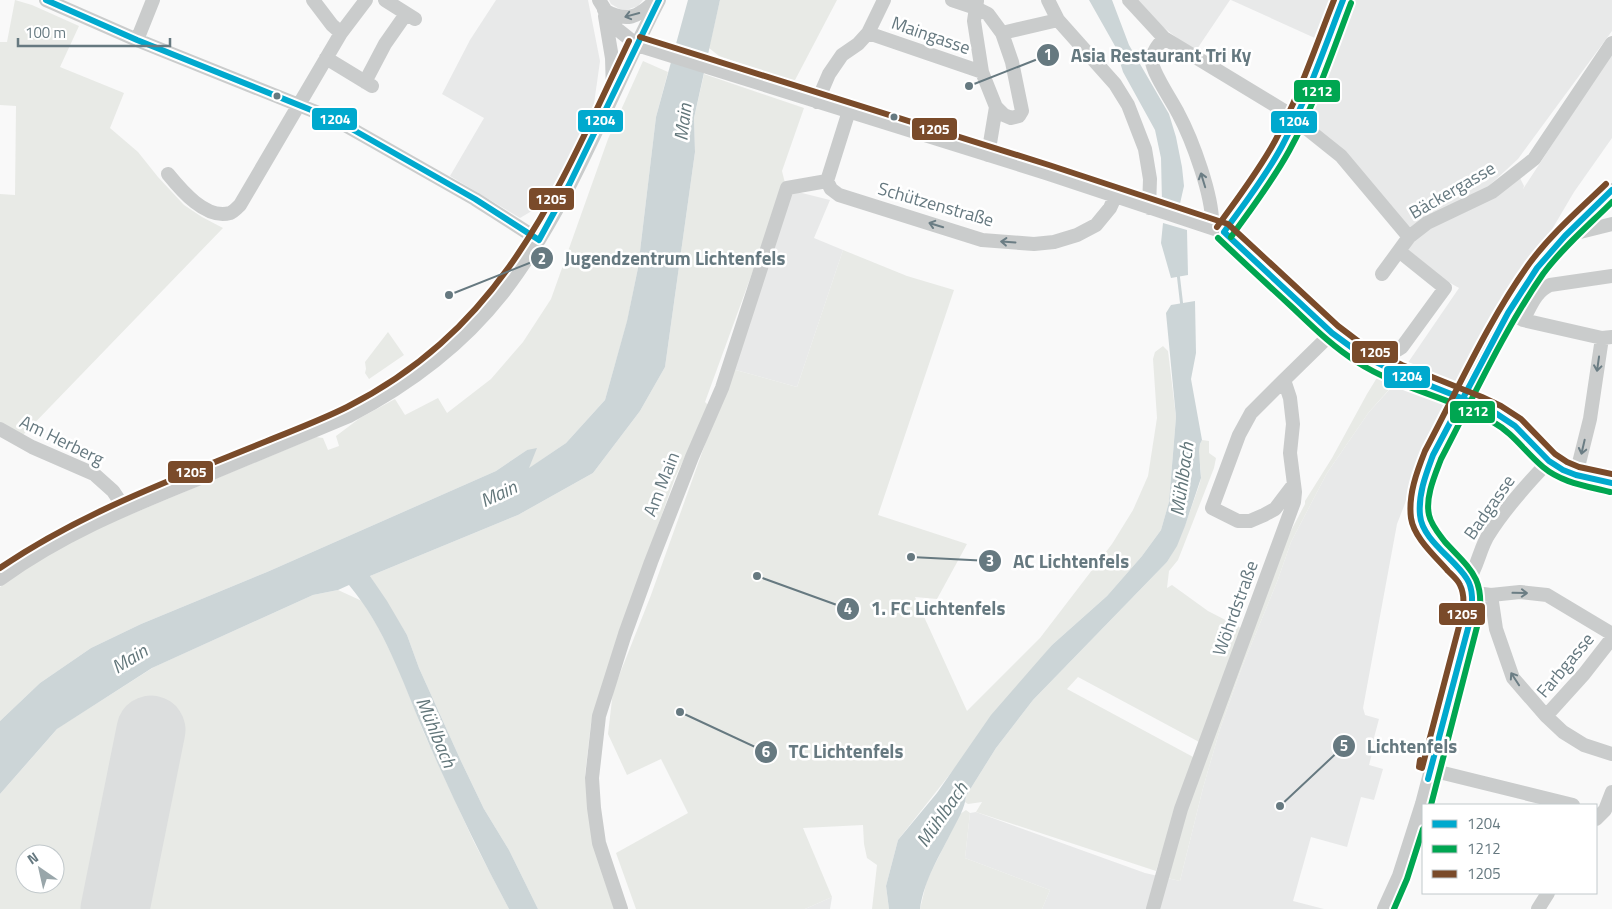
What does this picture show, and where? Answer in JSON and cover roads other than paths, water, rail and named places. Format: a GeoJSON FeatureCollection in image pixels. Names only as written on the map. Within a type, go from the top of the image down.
{"type":"FeatureCollection","features":[{"type":"Feature","properties":{"kind":"street"},"geometry":{"type":"LineString","coordinates":[[46,0],[137,40],[336,120],[475,199],[539,240]]}},
{"type":"Feature","properties":{"kind":"street"},"geometry":{"type":"LineString","coordinates":[[137,40],[153,0]]}},
{"type":"Feature","properties":{"kind":"street"},"geometry":{"type":"LineString","coordinates":[[313,0],[332,25],[341,33]]}},
{"type":"Feature","properties":{"kind":"street"},"geometry":{"type":"LineString","coordinates":[[168,174],[180,189],[197,204],[214,213],[231,213],[240,205],[341,33],[366,0]]}},
{"type":"Feature","properties":{"kind":"street"},"geometry":{"type":"LineString","coordinates":[[326,58],[369,84],[386,44],[410,17],[384,0]]}},
{"type":"Feature","properties":{"kind":"street"},"geometry":{"type":"LineString","coordinates":[[602,5],[614,16],[630,18],[658,0]]}},
{"type":"Feature","properties":{"kind":"street"},"geometry":{"type":"LineString","coordinates":[[0,579],[48,547],[80,529],[348,416],[380,400],[409,381],[462,337],[484,314],[518,272],[539,240],[569,185],[658,0]]}},
{"type":"Feature","properties":{"kind":"street"},"geometry":{"type":"LineString","coordinates":[[817,102],[830,74],[842,55],[858,44],[868,33],[884,0]]}},
{"type":"Feature","properties":{"kind":"street"},"geometry":{"type":"LineString","coordinates":[[952,0],[976,4],[988,14],[1002,33],[1012,62],[1022,111],[1019,116],[1011,118],[996,108],[982,72],[974,21],[976,4]]}},
{"type":"Feature","properties":{"kind":"street"},"geometry":{"type":"LineString","coordinates":[[1048,0],[1058,20],[1115,84],[1128,105],[1145,149],[1152,209]]}},
{"type":"Feature","properties":{"kind":"street"},"geometry":{"type":"LineString","coordinates":[[1130,0],[1164,38],[1295,119],[1341,156],[1409,237]]}},
{"type":"Feature","properties":{"kind":"street"},"geometry":{"type":"LineString","coordinates":[[1218,230],[1266,172],[1282,146],[1295,119],[1343,0]]}},
{"type":"Feature","properties":{"kind":"street"},"geometry":{"type":"LineString","coordinates":[[602,5],[617,29],[637,45],[988,155],[1218,230],[1332,333],[1362,355],[1398,373]]}},
{"type":"Feature","properties":{"kind":"street"},"geometry":{"type":"LineString","coordinates":[[602,5],[612,58],[613,94]]}},
{"type":"Feature","properties":{"kind":"street"},"geometry":{"type":"LineString","coordinates":[[1002,33],[1058,20]]}},
{"type":"Feature","properties":{"kind":"street","name":"Maingasse"},"geometry":{"type":"LineString","coordinates":[[868,33],[982,72]]}},
{"type":"Feature","properties":{"kind":"street"},"geometry":{"type":"LineString","coordinates":[[1164,38],[1153,53],[1153,66],[1191,141],[1218,230]]}},
{"type":"Feature","properties":{"kind":"street","name":"Bäckergasse"},"geometry":{"type":"LineString","coordinates":[[1382,274],[1409,237],[1427,223],[1492,192],[1534,159],[1612,43]]}},
{"type":"Feature","properties":{"kind":"street"},"geometry":{"type":"LineString","coordinates":[[988,155],[996,108]]}},
{"type":"Feature","properties":{"kind":"street"},"geometry":{"type":"LineString","coordinates":[[827,181],[849,111]]}},
{"type":"Feature","properties":{"kind":"street","name":"Schützenstraße"},"geometry":{"type":"LineString","coordinates":[[827,181],[831,189],[839,196],[982,240],[1034,244],[1054,242],[1077,235],[1096,226],[1110,208],[1115,197]]}},
{"type":"Feature","properties":{"kind":"street","name":"Am Main"},"geometry":{"type":"LineString","coordinates":[[621,909],[599,843],[594,808],[592,778],[599,716],[651,562],[692,456],[722,388],[788,188],[827,181]]}},
{"type":"Feature","properties":{"kind":"street"},"geometry":{"type":"LineString","coordinates":[[1610,196],[1565,236],[1537,268],[1508,313],[1433,455],[1420,498],[1420,517],[1427,532],[1470,586],[1491,595],[1520,592],[1547,594],[1612,634]]}},
{"type":"Feature","properties":{"kind":"street"},"geometry":{"type":"LineString","coordinates":[[1565,236],[1612,224]]}},
{"type":"Feature","properties":{"kind":"street"},"geometry":{"type":"LineString","coordinates":[[1362,355],[1368,351],[1396,352],[1402,347],[1445,288],[1399,251]]}},
{"type":"Feature","properties":{"kind":"street"},"geometry":{"type":"LineString","coordinates":[[1523,320],[1538,293],[1543,288],[1550,285],[1612,276]]}},
{"type":"Feature","properties":{"kind":"street"},"geometry":{"type":"LineString","coordinates":[[1508,313],[1523,320],[1607,338],[1576,475]]}},
{"type":"Feature","properties":{"kind":"street"},"geometry":{"type":"LineString","coordinates":[[1294,484],[1275,509],[1264,516],[1250,521],[1238,521],[1212,508],[1239,435],[1251,413],[1332,333]]}},
{"type":"Feature","properties":{"kind":"street","name":"Wöhrdstraße"},"geometry":{"type":"LineString","coordinates":[[1153,909],[1180,809],[1294,502],[1290,453],[1293,424],[1290,398],[1284,380]]}},
{"type":"Feature","properties":{"kind":"street"},"geometry":{"type":"LineString","coordinates":[[1470,402],[1497,414],[1515,426],[1549,461],[1563,470],[1612,483]]}},
{"type":"Feature","properties":{"kind":"street","name":"Am Herberg"},"geometry":{"type":"LineString","coordinates":[[0,429],[32,448],[94,474],[113,491],[125,509]]}},
{"type":"Feature","properties":{"kind":"street","name":"Badgasse"},"geometry":{"type":"LineString","coordinates":[[1470,586],[1480,552],[1489,533],[1527,484],[1549,461]]}},
{"type":"Feature","properties":{"kind":"street"},"geometry":{"type":"LineString","coordinates":[[1384,909],[1399,876],[1431,770],[1471,617],[1470,586]]}},
{"type":"Feature","properties":{"kind":"street"},"geometry":{"type":"LineString","coordinates":[[1491,595],[1496,629],[1513,678],[1546,716],[1563,732],[1584,745],[1612,754]]}},
{"type":"Feature","properties":{"kind":"street","name":"Farbgasse"},"geometry":{"type":"LineString","coordinates":[[1546,716],[1584,674],[1612,638]]}},
{"type":"Feature","properties":{"kind":"street"},"geometry":{"type":"LineString","coordinates":[[1431,770],[1569,804]]}},
{"type":"Feature","properties":{"kind":"street"},"geometry":{"type":"LineString","coordinates":[[1602,812],[1612,792]]}},
{"type":"Feature","properties":{"kind":"street"},"geometry":{"type":"LineString","coordinates":[[1538,909],[1547,894]]}},
{"type":"Feature","properties":{"kind":"water","name":"Main"},"geometry":{"type":"Polygon","coordinates":[[[688,0],[720,0],[694,118],[695,152],[665,367],[640,411],[593,473],[518,515],[370,576],[407,635],[419,668],[461,761],[484,809],[509,850],[538,909],[509,909],[453,798],[392,655],[373,619],[349,585],[338,590],[313,595],[152,668],[57,729],[0,794],[0,721],[40,683],[91,648],[141,624],[267,572],[496,471],[527,450],[537,448],[529,468],[566,443],[605,400],[627,321],[638,268],[656,117],[688,0]]]}},
{"type":"Feature","properties":{"kind":"water"},"geometry":{"type":"Polygon","coordinates":[[[1089,0],[1112,0],[1129,45],[1169,114],[1182,167],[1184,186],[1179,208],[1162,202],[1161,158],[1155,130],[1123,72],[1115,46],[1089,0]]]}},
{"type":"Feature","properties":{"kind":"water"},"geometry":{"type":"Polygon","coordinates":[[[1163,223],[1187,230],[1188,275],[1171,278],[1161,243],[1163,223]]]}},
{"type":"Feature","properties":{"kind":"water"},"geometry":{"type":"Polygon","coordinates":[[[1195,301],[1196,353],[1191,379],[1202,440],[1199,451],[1201,478],[1177,546],[1167,562],[1033,700],[996,748],[966,796],[961,813],[929,878],[920,909],[889,909],[886,886],[898,840],[937,793],[991,715],[1052,645],[1107,596],[1142,556],[1161,530],[1169,502],[1176,417],[1166,313],[1171,305],[1195,301]]]}},
{"type":"Feature","properties":{"kind":"waterway","name":"Mühlbach"},"geometry":{"type":"LineString","coordinates":[[1178,273],[1182,307]]}},
{"type":"Feature","properties":{"kind":"tunnel"},"geometry":{"type":"LineString","coordinates":[[1398,373],[1470,402]]}},
{"type":"Feature","properties":{"kind":"place","name":"Asia Restaurant Tri Ky"},"geometry":{"type":"Point","coordinates":[969,86]}},
{"type":"Feature","properties":{"kind":"place","name":"Jugendzentrum Lichtenfels"},"geometry":{"type":"Point","coordinates":[449,295]}},
{"type":"Feature","properties":{"kind":"place","name":"AC Lichtenfels"},"geometry":{"type":"Point","coordinates":[911,557]}},
{"type":"Feature","properties":{"kind":"place","name":"1. FC Lichtenfels"},"geometry":{"type":"Point","coordinates":[757,576]}},
{"type":"Feature","properties":{"kind":"place","name":"TC Lichtenfels"},"geometry":{"type":"Point","coordinates":[680,712]}},
{"type":"Feature","properties":{"kind":"place","name":"Lichtenfels"},"geometry":{"type":"Point","coordinates":[1280,806]}}]}
